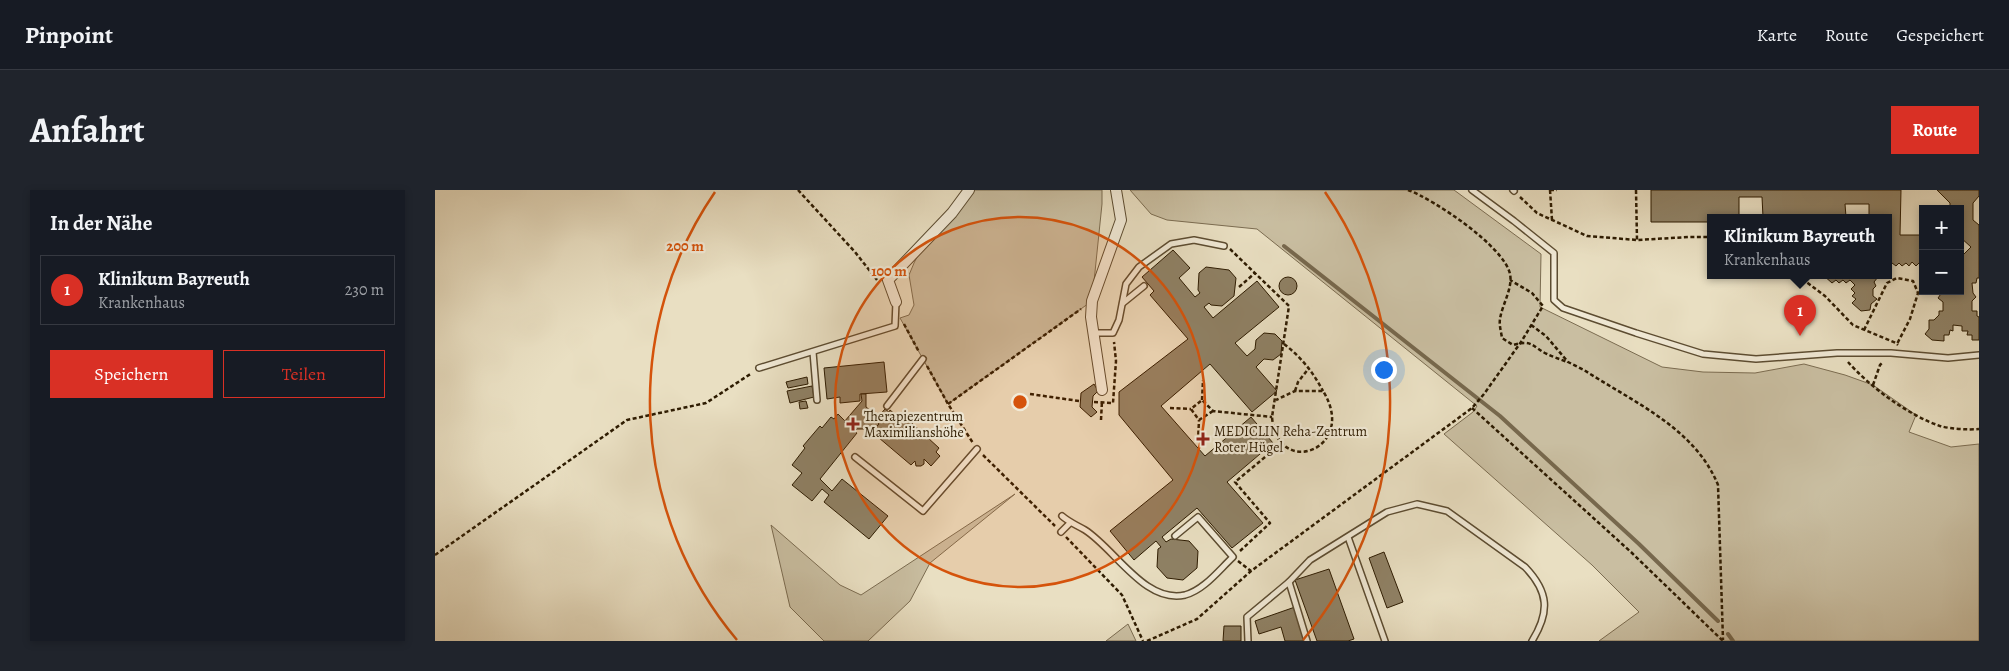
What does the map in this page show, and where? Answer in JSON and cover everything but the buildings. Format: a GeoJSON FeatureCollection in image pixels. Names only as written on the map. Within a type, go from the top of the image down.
{"type":"FeatureCollection","features":[{"type":"Feature","properties":{"kind":"street"},"geometry":{"type":"LineString","coordinates":[[896,302],[889,280],[952,213],[969,190]]}},
{"type":"Feature","properties":{"kind":"street"},"geometry":{"type":"LineString","coordinates":[[1102,390],[1093,333],[1091,301],[1121,220],[1116,190]]}},
{"type":"Feature","properties":{"kind":"lane"},"geometry":{"type":"LineString","coordinates":[[1472,190],[1554,253],[1554,300],[1563,308],[1636,333],[1703,354],[1757,359],[1841,353],[1891,353],[1948,358],[1979,355]]}},
{"type":"Feature","properties":{"kind":"lane"},"geometry":{"type":"LineString","coordinates":[[1093,333],[1113,333],[1119,320],[1126,284],[1139,267],[1171,244],[1194,240],[1224,246]]}},
{"type":"Feature","properties":{"kind":"lane"},"geometry":{"type":"LineString","coordinates":[[1123,303],[1144,286]]}},
{"type":"Feature","properties":{"kind":"lane"},"geometry":{"type":"LineString","coordinates":[[759,368],[895,326],[896,302]]}},
{"type":"Feature","properties":{"kind":"lane"},"geometry":{"type":"LineString","coordinates":[[813,352],[817,400]]}},
{"type":"Feature","properties":{"kind":"lane"},"geometry":{"type":"LineString","coordinates":[[887,406],[923,359]]}},
{"type":"Feature","properties":{"kind":"lane"},"geometry":{"type":"LineString","coordinates":[[855,457],[923,511],[977,449]]}},
{"type":"Feature","properties":{"kind":"lane"},"geometry":{"type":"LineString","coordinates":[[1248,641],[1247,617],[1289,582],[1310,560],[1387,512],[1417,504],[1447,511],[1525,567],[1534,576],[1545,601],[1545,612],[1541,627],[1532,641]]}},
{"type":"Feature","properties":{"kind":"lane"},"geometry":{"type":"LineString","coordinates":[[1062,516],[1070,523],[1085,530],[1144,584],[1160,594],[1174,596],[1187,594],[1199,588],[1233,557],[1198,516],[1175,536]]}},
{"type":"Feature","properties":{"kind":"lane"},"geometry":{"type":"LineString","coordinates":[[1061,532],[1070,523]]}},
{"type":"Feature","properties":{"kind":"lane"},"geometry":{"type":"LineString","coordinates":[[1348,537],[1385,641]]}},
{"type":"Feature","properties":{"kind":"lane"},"geometry":{"type":"LineString","coordinates":[[1289,582],[1307,641]]}},
{"type":"Feature","properties":{"kind":"path"},"geometry":{"type":"LineString","coordinates":[[798,190],[855,252],[878,281]]}},
{"type":"Feature","properties":{"kind":"path"},"geometry":{"type":"LineString","coordinates":[[1408,190],[1438,205],[1461,221],[1493,249],[1506,265],[1510,280],[1499,321],[1502,338],[1513,345],[1521,342],[1534,344],[1545,354],[1584,370],[1677,430],[1699,451],[1711,468],[1718,485],[1723,641]]}},
{"type":"Feature","properties":{"kind":"path"},"geometry":{"type":"LineString","coordinates":[[1513,190],[1537,213],[1587,236],[1637,240],[1707,237]]}},
{"type":"Feature","properties":{"kind":"path"},"geometry":{"type":"LineString","coordinates":[[1552,220],[1550,190],[1557,190]]}},
{"type":"Feature","properties":{"kind":"path"},"geometry":{"type":"LineString","coordinates":[[1636,190],[1637,240]]}},
{"type":"Feature","properties":{"kind":"path"},"geometry":{"type":"LineString","coordinates":[[1224,246],[1236,254],[1289,306],[1272,418],[1273,432],[1282,443],[1295,451],[1306,453],[1314,451],[1327,439],[1331,429],[1329,400],[1309,368],[1297,354],[1284,344]]}},
{"type":"Feature","properties":{"kind":"path"},"geometry":{"type":"LineString","coordinates":[[1239,287],[1255,273]]}},
{"type":"Feature","properties":{"kind":"path"},"geometry":{"type":"LineString","coordinates":[[1864,330],[1887,283],[1897,278],[1913,281],[1918,292],[1910,319],[1897,344]]}},
{"type":"Feature","properties":{"kind":"path"},"geometry":{"type":"LineString","coordinates":[[1802,279],[1825,296],[1853,325],[1897,344],[1905,354]]}},
{"type":"Feature","properties":{"kind":"path"},"geometry":{"type":"LineString","coordinates":[[1147,641],[1197,619],[1251,571],[1472,408],[1521,342],[1543,306],[1532,293],[1510,280]]}},
{"type":"Feature","properties":{"kind":"path"},"geometry":{"type":"LineString","coordinates":[[948,404],[1091,301]]}},
{"type":"Feature","properties":{"kind":"path"},"geometry":{"type":"LineString","coordinates":[[896,302],[900,318],[948,404],[977,449],[1122,595],[1143,641]]}},
{"type":"Feature","properties":{"kind":"path"},"geometry":{"type":"LineString","coordinates":[[1531,325],[1546,336],[1568,362]]}},
{"type":"Feature","properties":{"kind":"path"},"geometry":{"type":"LineString","coordinates":[[1841,353],[1855,370],[1873,385],[1916,415],[1942,426],[1979,428]]}},
{"type":"Feature","properties":{"kind":"path"},"geometry":{"type":"LineString","coordinates":[[1873,385],[1880,366],[1891,353]]}},
{"type":"Feature","properties":{"kind":"path"},"geometry":{"type":"LineString","coordinates":[[435,555],[627,420],[706,404],[759,368]]}},
{"type":"Feature","properties":{"kind":"path"},"geometry":{"type":"LineString","coordinates":[[1295,391],[1298,382],[1309,368]]}},
{"type":"Feature","properties":{"kind":"path"},"geometry":{"type":"LineString","coordinates":[[1170,408],[1191,409],[1202,400],[1203,380]]}},
{"type":"Feature","properties":{"kind":"path"},"geometry":{"type":"LineString","coordinates":[[1101,420],[1102,390]]}},
{"type":"Feature","properties":{"kind":"path"},"geometry":{"type":"LineString","coordinates":[[1276,400],[1295,391],[1323,391]]}},
{"type":"Feature","properties":{"kind":"path"},"geometry":{"type":"LineString","coordinates":[[1030,394],[1079,401]]}},
{"type":"Feature","properties":{"kind":"path"},"geometry":{"type":"LineString","coordinates":[[1202,400],[1213,411],[1272,418]]}},
{"type":"Feature","properties":{"kind":"path"},"geometry":{"type":"LineString","coordinates":[[1472,408],[1632,553],[1723,641]]}},
{"type":"Feature","properties":{"kind":"path"},"geometry":{"type":"LineString","coordinates":[[1191,409],[1199,420],[1198,441]]}},
{"type":"Feature","properties":{"kind":"path"},"geometry":{"type":"LineString","coordinates":[[1199,420],[1213,411]]}},
{"type":"Feature","properties":{"kind":"path"},"geometry":{"type":"LineString","coordinates":[[1251,571],[1233,557],[1270,523],[1235,482],[1282,443]]}},
{"type":"Feature","properties":{"kind":"shaded area"},"geometry":{"type":"Polygon","coordinates":[[[969,190],[1102,190],[1102,204],[1092,301],[948,404],[900,318],[909,315],[914,305],[909,275],[924,243],[969,190]]]}},
{"type":"Feature","properties":{"kind":"shaded area"},"geometry":{"type":"Polygon","coordinates":[[[1130,190],[1454,190],[1541,254],[1540,307],[1662,367],[1703,372],[1755,373],[1804,364],[1873,385],[1916,415],[1909,432],[1951,447],[1979,444],[1979,641],[1599,641],[1639,612],[1592,565],[1444,434],[1473,412],[1477,406],[1257,229],[1167,220],[1151,214],[1130,190]]]}},
{"type":"Feature","properties":{"kind":"shaded area"},"geometry":{"type":"Polygon","coordinates":[[[1015,494],[930,563],[910,601],[868,641],[824,641],[790,607],[771,525],[840,585],[861,595],[1015,494]]]}},
{"type":"Feature","properties":{"kind":"shaded area"},"geometry":{"type":"Polygon","coordinates":[[[1128,624],[1136,641],[1106,641],[1128,624]]]}},
{"type":"Feature","properties":{"kind":"waterway"},"geometry":{"type":"LineString","coordinates":[[1284,246],[1500,416],[1639,544],[1718,621]]}},
{"type":"Feature","properties":{"kind":"waterway"},"geometry":{"type":"LineString","coordinates":[[1728,634],[1733,641]]}},
{"type":"Feature","properties":{"kind":"place","name":"Klinikum Bayreuth"},"geometry":{"type":"Point","coordinates":[1800,336]}},
{"type":"Feature","properties":{"kind":"place","name":"Therapiezentrum Maximilianshöhe"},"geometry":{"type":"Point","coordinates":[853,424]}},
{"type":"Feature","properties":{"kind":"place","name":"MEDICLIN Reha-Zentrum Roter Hügel"},"geometry":{"type":"Point","coordinates":[1203,439]}}]}
